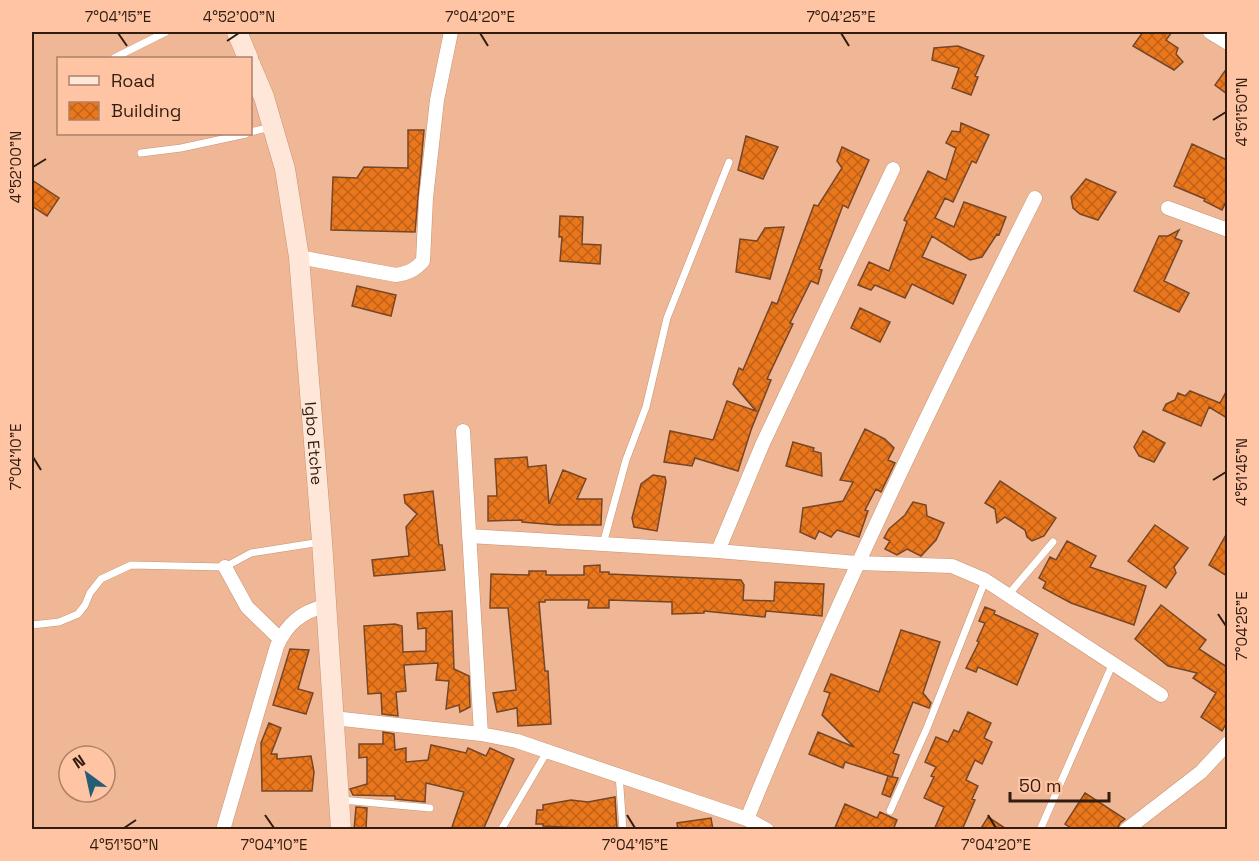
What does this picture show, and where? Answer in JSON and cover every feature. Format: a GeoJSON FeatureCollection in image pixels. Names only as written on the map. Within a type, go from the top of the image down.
{"type":"FeatureCollection","features":[{"type":"Feature","properties":{"kind":"street"},"geometry":{"type":"LineString","coordinates":[[237,32],[248,57]]}},
{"type":"Feature","properties":{"kind":"street"},"geometry":{"type":"LineString","coordinates":[[299,257],[396,275],[415,269],[423,261],[426,198],[437,100],[451,32]]}},
{"type":"Feature","properties":{"kind":"street"},"geometry":{"type":"LineString","coordinates":[[1210,32],[1227,43]]}},
{"type":"Feature","properties":{"kind":"street","name":"Igbo Etche"},"geometry":{"type":"LineString","coordinates":[[252,69],[274,126],[285,169],[299,257],[322,541],[341,830]]}},
{"type":"Feature","properties":{"kind":"street"},"geometry":{"type":"LineString","coordinates":[[718,551],[764,443],[893,169]]}},
{"type":"Feature","properties":{"kind":"street"},"geometry":{"type":"LineString","coordinates":[[747,819],[786,722],[857,563],[928,413],[1035,198]]}},
{"type":"Feature","properties":{"kind":"street"},"geometry":{"type":"LineString","coordinates":[[1168,208],[1227,230]]}},
{"type":"Feature","properties":{"kind":"street"},"geometry":{"type":"LineString","coordinates":[[463,431],[481,734]]}},
{"type":"Feature","properties":{"kind":"street"},"geometry":{"type":"LineString","coordinates":[[469,536],[718,551],[857,563],[952,566],[985,580],[1161,694]]}},
{"type":"Feature","properties":{"kind":"street"},"geometry":{"type":"LineString","coordinates":[[225,567],[247,607],[280,639]]}},
{"type":"Feature","properties":{"kind":"street"},"geometry":{"type":"LineString","coordinates":[[223,830],[280,639],[298,617],[305,612],[325,606]]}},
{"type":"Feature","properties":{"kind":"street"},"geometry":{"type":"LineString","coordinates":[[333,718],[481,734],[517,741],[747,819],[767,830]]}},
{"type":"Feature","properties":{"kind":"street"},"geometry":{"type":"LineString","coordinates":[[1126,830],[1202,772],[1227,743]]}},
{"type":"Feature","properties":{"kind":"lane"},"geometry":{"type":"LineString","coordinates":[[116,57],[166,32]]}},
{"type":"Feature","properties":{"kind":"lane"},"geometry":{"type":"LineString","coordinates":[[252,132],[274,126]]}},
{"type":"Feature","properties":{"kind":"lane"},"geometry":{"type":"LineString","coordinates":[[141,153],[181,148],[239,135]]}},
{"type":"Feature","properties":{"kind":"lane"},"geometry":{"type":"LineString","coordinates":[[603,544],[626,460],[646,407],[667,318],[729,162]]}},
{"type":"Feature","properties":{"kind":"lane"},"geometry":{"type":"LineString","coordinates":[[32,625],[59,622],[78,615],[100,579],[131,565],[225,567],[251,553],[322,541]]}},
{"type":"Feature","properties":{"kind":"lane"},"geometry":{"type":"LineString","coordinates":[[1008,595],[1053,542]]}},
{"type":"Feature","properties":{"kind":"lane"},"geometry":{"type":"LineString","coordinates":[[890,811],[927,728],[985,580]]}},
{"type":"Feature","properties":{"kind":"lane"},"geometry":{"type":"LineString","coordinates":[[1040,830],[1113,663]]}},
{"type":"Feature","properties":{"kind":"lane"},"geometry":{"type":"LineString","coordinates":[[501,830],[548,750]]}},
{"type":"Feature","properties":{"kind":"lane"},"geometry":{"type":"LineString","coordinates":[[619,774],[623,830]]}},
{"type":"Feature","properties":{"kind":"lane"},"geometry":{"type":"LineString","coordinates":[[339,800],[430,808]]}},
{"type":"Feature","properties":{"kind":"building"},"geometry":{"type":"Polygon","coordinates":[[[1143,32],[1172,32],[1166,40],[1178,48],[1176,54],[1183,62],[1174,70],[1133,46],[1143,32]]]}},
{"type":"Feature","properties":{"kind":"building"},"geometry":{"type":"Polygon","coordinates":[[[958,46],[984,56],[975,76],[978,77],[971,95],[952,88],[959,68],[932,60],[934,48],[958,46]]]}},
{"type":"Feature","properties":{"kind":"building"},"geometry":{"type":"Polygon","coordinates":[[[1227,68],[1227,94],[1215,85],[1227,68]]]}},
{"type":"Feature","properties":{"kind":"building"},"geometry":{"type":"Polygon","coordinates":[[[961,123],[989,135],[976,163],[972,161],[953,202],[945,198],[935,218],[954,227],[964,202],[1006,217],[999,235],[997,234],[982,257],[970,260],[932,236],[922,257],[966,275],[953,304],[912,284],[905,298],[875,285],[871,290],[858,285],[869,262],[889,271],[907,222],[904,220],[928,171],[946,180],[956,148],[946,143],[952,131],[960,132],[961,123]]]}},
{"type":"Feature","properties":{"kind":"building"},"geometry":{"type":"Polygon","coordinates":[[[408,130],[424,130],[415,232],[331,230],[333,177],[357,178],[364,167],[408,168],[408,130]]]}},
{"type":"Feature","properties":{"kind":"building"},"geometry":{"type":"Polygon","coordinates":[[[746,136],[778,147],[763,179],[738,170],[746,136]]]}},
{"type":"Feature","properties":{"kind":"building"},"geometry":{"type":"Polygon","coordinates":[[[1192,144],[1227,160],[1227,200],[1222,210],[1204,201],[1205,199],[1174,186],[1192,144]]]}},
{"type":"Feature","properties":{"kind":"building"},"geometry":{"type":"Polygon","coordinates":[[[842,147],[869,160],[848,208],[843,205],[819,269],[822,270],[818,284],[811,281],[790,323],[793,324],[767,379],[771,380],[738,471],[695,458],[692,466],[664,462],[670,431],[713,440],[727,401],[756,411],[733,384],[739,368],[743,370],[772,302],[777,304],[814,205],[818,206],[842,168],[837,161],[842,147]]]}},
{"type":"Feature","properties":{"kind":"building"},"geometry":{"type":"Polygon","coordinates":[[[1086,179],[1116,192],[1098,220],[1080,214],[1073,208],[1071,197],[1086,179]]]}},
{"type":"Feature","properties":{"kind":"building"},"geometry":{"type":"Polygon","coordinates":[[[32,180],[59,198],[47,216],[32,206],[32,180]]]}},
{"type":"Feature","properties":{"kind":"building"},"geometry":{"type":"Polygon","coordinates":[[[560,216],[583,217],[582,244],[601,245],[600,264],[560,261],[562,237],[559,237],[560,216]]]}},
{"type":"Feature","properties":{"kind":"building"},"geometry":{"type":"Polygon","coordinates":[[[784,227],[770,279],[736,272],[740,239],[757,241],[765,228],[784,227]]]}},
{"type":"Feature","properties":{"kind":"building"},"geometry":{"type":"Polygon","coordinates":[[[1179,230],[1175,238],[1182,241],[1164,281],[1189,293],[1179,312],[1134,291],[1159,236],[1168,236],[1179,230]]]}},
{"type":"Feature","properties":{"kind":"building"},"geometry":{"type":"Polygon","coordinates":[[[357,286],[396,295],[391,316],[352,306],[357,286]]]}},
{"type":"Feature","properties":{"kind":"building"},"geometry":{"type":"Polygon","coordinates":[[[860,308],[890,322],[880,342],[851,328],[860,308]]]}},
{"type":"Feature","properties":{"kind":"building"},"geometry":{"type":"Polygon","coordinates":[[[1227,390],[1227,418],[1209,407],[1201,426],[1163,410],[1166,404],[1175,400],[1178,393],[1185,396],[1190,391],[1220,403],[1227,390]]]}},
{"type":"Feature","properties":{"kind":"building"},"geometry":{"type":"Polygon","coordinates":[[[865,429],[885,439],[894,448],[888,460],[895,463],[881,492],[876,489],[865,510],[868,511],[859,537],[837,530],[831,537],[819,531],[815,539],[800,532],[803,508],[843,501],[853,482],[840,480],[865,429]]]}},
{"type":"Feature","properties":{"kind":"building"},"geometry":{"type":"Polygon","coordinates":[[[1143,431],[1165,443],[1154,462],[1139,456],[1134,447],[1143,431]]]}},
{"type":"Feature","properties":{"kind":"building"},"geometry":{"type":"Polygon","coordinates":[[[793,442],[814,448],[813,451],[821,453],[822,476],[786,466],[793,442]]]}},
{"type":"Feature","properties":{"kind":"building"},"geometry":{"type":"Polygon","coordinates":[[[527,457],[528,467],[546,465],[549,504],[563,470],[586,479],[577,499],[602,499],[601,525],[557,525],[522,522],[522,520],[488,521],[488,496],[497,496],[495,459],[527,457]]]}},
{"type":"Feature","properties":{"kind":"building"},"geometry":{"type":"Polygon","coordinates":[[[653,475],[665,477],[666,482],[657,531],[634,527],[632,518],[641,484],[653,475]]]}},
{"type":"Feature","properties":{"kind":"building"},"geometry":{"type":"Polygon","coordinates":[[[1000,481],[1056,518],[1044,536],[1032,541],[1027,537],[1025,530],[1005,517],[997,523],[995,509],[985,503],[1000,481]]]}},
{"type":"Feature","properties":{"kind":"building"},"geometry":{"type":"Polygon","coordinates":[[[433,491],[439,545],[442,545],[445,570],[374,576],[372,560],[409,556],[406,527],[417,514],[405,503],[404,495],[433,491]]]}},
{"type":"Feature","properties":{"kind":"building"},"geometry":{"type":"Polygon","coordinates":[[[913,502],[926,505],[927,516],[944,523],[936,540],[921,556],[907,549],[897,555],[885,549],[890,541],[884,538],[889,529],[905,515],[913,502]]]}},
{"type":"Feature","properties":{"kind":"building"},"geometry":{"type":"Polygon","coordinates":[[[1155,525],[1188,548],[1174,567],[1176,573],[1166,588],[1128,561],[1155,525]]]}},
{"type":"Feature","properties":{"kind":"building"},"geometry":{"type":"Polygon","coordinates":[[[1227,533],[1227,576],[1209,565],[1227,533]]]}},
{"type":"Feature","properties":{"kind":"building"},"geometry":{"type":"Polygon","coordinates":[[[1067,541],[1096,556],[1090,567],[1146,586],[1134,625],[1071,603],[1043,588],[1046,582],[1039,578],[1050,557],[1056,560],[1067,541]]]}},
{"type":"Feature","properties":{"kind":"building"},"geometry":{"type":"Polygon","coordinates":[[[600,565],[600,572],[609,572],[609,574],[741,580],[744,585],[743,600],[774,601],[775,582],[824,584],[822,616],[766,611],[765,617],[704,611],[704,613],[672,614],[672,602],[609,600],[609,608],[588,608],[589,600],[539,602],[545,671],[548,671],[551,724],[518,726],[517,708],[497,712],[493,693],[516,690],[508,608],[490,608],[491,574],[529,575],[529,571],[546,571],[546,575],[584,575],[584,566],[600,565]]]}},
{"type":"Feature","properties":{"kind":"building"},"geometry":{"type":"Polygon","coordinates":[[[1161,605],[1206,640],[1199,649],[1227,667],[1227,722],[1222,731],[1201,717],[1216,693],[1193,678],[1197,673],[1168,666],[1135,639],[1161,605]]]}},
{"type":"Feature","properties":{"kind":"building"},"geometry":{"type":"Polygon","coordinates":[[[985,607],[995,611],[994,614],[1038,634],[1017,685],[978,667],[976,672],[966,668],[979,642],[977,641],[985,623],[979,621],[985,607]]]}},
{"type":"Feature","properties":{"kind":"building"},"geometry":{"type":"Polygon","coordinates":[[[452,611],[454,669],[469,676],[470,707],[460,712],[459,705],[446,709],[449,681],[436,680],[438,663],[404,665],[406,691],[396,692],[398,716],[382,714],[381,693],[368,694],[364,626],[395,624],[402,626],[403,652],[426,651],[426,628],[418,629],[417,613],[452,611]]]}},
{"type":"Feature","properties":{"kind":"building"},"geometry":{"type":"Polygon","coordinates":[[[901,630],[940,642],[923,693],[931,703],[929,708],[913,702],[893,753],[899,755],[892,777],[845,762],[843,768],[809,754],[818,732],[854,747],[822,715],[830,693],[824,691],[831,674],[879,692],[901,630]]]}},
{"type":"Feature","properties":{"kind":"building"},"geometry":{"type":"Polygon","coordinates":[[[290,649],[309,650],[298,689],[313,693],[306,714],[273,705],[290,649]]]}},
{"type":"Feature","properties":{"kind":"building"},"geometry":{"type":"Polygon","coordinates":[[[968,712],[991,723],[984,738],[992,742],[982,764],[975,760],[966,780],[978,786],[972,799],[975,800],[962,830],[934,830],[944,807],[924,798],[936,767],[925,762],[936,737],[948,742],[954,730],[959,732],[968,712]]]}},
{"type":"Feature","properties":{"kind":"building"},"geometry":{"type":"Polygon","coordinates":[[[269,723],[281,728],[271,754],[277,754],[277,759],[311,756],[314,772],[312,791],[262,791],[261,743],[269,723]]]}},
{"type":"Feature","properties":{"kind":"building"},"geometry":{"type":"Polygon","coordinates":[[[383,732],[394,734],[395,750],[406,748],[406,762],[428,760],[431,745],[466,753],[468,748],[486,756],[490,748],[514,759],[483,830],[451,830],[464,792],[426,783],[425,802],[395,799],[395,796],[353,795],[350,789],[367,784],[367,757],[359,758],[359,744],[383,744],[383,732]]]}},
{"type":"Feature","properties":{"kind":"building"},"geometry":{"type":"Polygon","coordinates":[[[888,776],[898,778],[890,797],[882,794],[888,776]]]}},
{"type":"Feature","properties":{"kind":"building"},"geometry":{"type":"Polygon","coordinates":[[[1085,793],[1125,819],[1117,830],[1074,830],[1065,824],[1085,793]]]}},
{"type":"Feature","properties":{"kind":"building"},"geometry":{"type":"Polygon","coordinates":[[[615,797],[617,830],[536,824],[537,810],[543,810],[543,805],[571,800],[588,802],[615,797]]]}},
{"type":"Feature","properties":{"kind":"building"},"geometry":{"type":"Polygon","coordinates":[[[845,804],[877,818],[880,812],[897,820],[893,830],[834,830],[845,804]]]}},
{"type":"Feature","properties":{"kind":"building"},"geometry":{"type":"Polygon","coordinates":[[[356,807],[367,808],[366,830],[354,830],[356,807]]]}},
{"type":"Feature","properties":{"kind":"building"},"geometry":{"type":"Polygon","coordinates":[[[988,817],[1008,830],[980,830],[988,817]]]}},
{"type":"Feature","properties":{"kind":"building"},"geometry":{"type":"Polygon","coordinates":[[[711,818],[713,830],[678,830],[677,823],[711,818]]]}}]}
